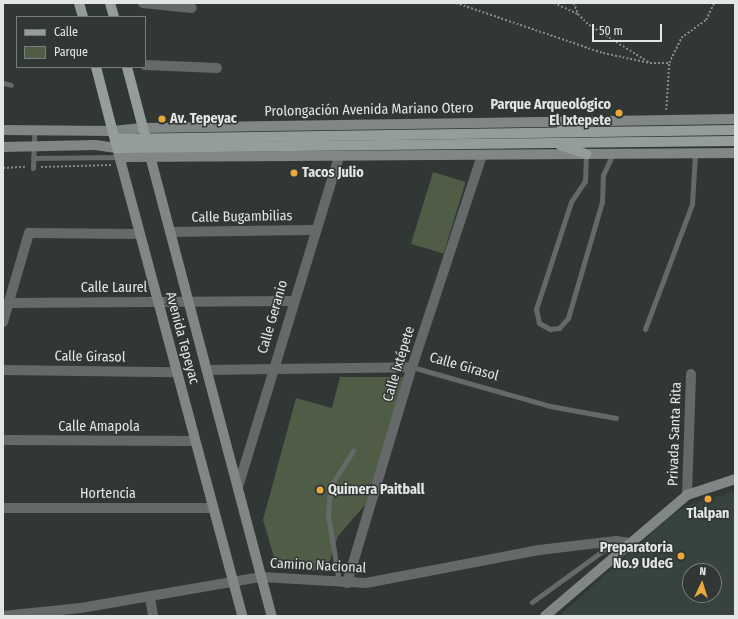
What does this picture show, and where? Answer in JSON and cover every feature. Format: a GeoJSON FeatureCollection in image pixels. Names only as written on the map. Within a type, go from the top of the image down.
{"type":"FeatureCollection","features":[{"type":"Feature","properties":{"kind":"main road"},"geometry":{"type":"LineString","coordinates":[[79,3],[83,16]]}},
{"type":"Feature","properties":{"kind":"main road"},"geometry":{"type":"LineString","coordinates":[[110,3],[114,16]]}},
{"type":"Feature","properties":{"kind":"main road","name":"Avenida Tepeyac"},"geometry":{"type":"LineString","coordinates":[[96,68],[117,144]]}},
{"type":"Feature","properties":{"kind":"main road","name":"Avenida Tepeyac"},"geometry":{"type":"LineString","coordinates":[[127,68],[146,137]]}},
{"type":"Feature","properties":{"kind":"main road"},"geometry":{"type":"LineString","coordinates":[[554,132],[585,120]]}},
{"type":"Feature","properties":{"kind":"main road","name":"Prolongación Avenida Mariano Otero"},"geometry":{"type":"LineString","coordinates":[[117,144],[146,137],[735,130]]}},
{"type":"Feature","properties":{"kind":"main road","name":"Prolongación Avenida Mariano Otero"},"geometry":{"type":"LineString","coordinates":[[146,137],[554,143],[735,142]]}},
{"type":"Feature","properties":{"kind":"main road"},"geometry":{"type":"LineString","coordinates":[[554,143],[586,154]]}},
{"type":"Feature","properties":{"kind":"street"},"geometry":{"type":"LineString","coordinates":[[143,3],[192,8]]}},
{"type":"Feature","properties":{"kind":"street"},"geometry":{"type":"LineString","coordinates":[[146,65],[217,68]]}},
{"type":"Feature","properties":{"kind":"street","name":"Prolongación Avenida Mariano Otero"},"geometry":{"type":"LineString","coordinates":[[146,137],[585,120],[735,120]]}},
{"type":"Feature","properties":{"kind":"street","name":"Prolongación Avenida Mariano Otero"},"geometry":{"type":"LineString","coordinates":[[3,130],[34,129],[117,144],[151,158],[735,153]]}},
{"type":"Feature","properties":{"kind":"street","name":"Avenida Tepeyac"},"geometry":{"type":"LineString","coordinates":[[146,137],[272,616]]}},
{"type":"Feature","properties":{"kind":"street","name":"Prolongación Avenida Mariano Otero"},"geometry":{"type":"LineString","coordinates":[[3,147],[117,144]]}},
{"type":"Feature","properties":{"kind":"street","name":"Avenida Tepeyac"},"geometry":{"type":"LineString","coordinates":[[117,144],[242,616]]}},
{"type":"Feature","properties":{"kind":"street","name":"Calle Ixtépete"},"geometry":{"type":"LineString","coordinates":[[343,583],[482,155]]}},
{"type":"Feature","properties":{"kind":"street","name":"Calle Geranio"},"geometry":{"type":"LineString","coordinates":[[238,487],[292,301],[338,157]]}},
{"type":"Feature","properties":{"kind":"street","name":"Calle Bugambilias"},"geometry":{"type":"LineString","coordinates":[[170,232],[314,230]]}},
{"type":"Feature","properties":{"kind":"street"},"geometry":{"type":"LineString","coordinates":[[3,320],[29,233],[140,234]]}},
{"type":"Feature","properties":{"kind":"street","name":"Calle Laurel"},"geometry":{"type":"LineString","coordinates":[[8,303],[292,301]]}},
{"type":"Feature","properties":{"kind":"street","name":"Calle Girasol"},"geometry":{"type":"LineString","coordinates":[[207,370],[412,367]]}},
{"type":"Feature","properties":{"kind":"street","name":"Calle Girasol"},"geometry":{"type":"LineString","coordinates":[[3,370],[177,372]]}},
{"type":"Feature","properties":{"kind":"street","name":"Privada Santa Rita"},"geometry":{"type":"LineString","coordinates":[[687,496],[691,374]]}},
{"type":"Feature","properties":{"kind":"street","name":"Calle Amapola"},"geometry":{"type":"LineString","coordinates":[[3,440],[195,441]]}},
{"type":"Feature","properties":{"kind":"street"},"geometry":{"type":"LineString","coordinates":[[545,616],[687,496],[735,479]]}},
{"type":"Feature","properties":{"kind":"street","name":"Hortencia"},"geometry":{"type":"LineString","coordinates":[[3,508],[213,508]]}},
{"type":"Feature","properties":{"kind":"street","name":"Camino Nacional"},"geometry":{"type":"LineString","coordinates":[[3,616],[82,612],[233,581],[261,577],[343,583],[380,581],[531,551],[616,541],[630,543]]}},
{"type":"Feature","properties":{"kind":"street"},"geometry":{"type":"LineString","coordinates":[[150,598],[153,616]]}},
{"type":"Feature","properties":{"kind":"lane"},"geometry":{"type":"LineString","coordinates":[[3,83],[11,85]]}},
{"type":"Feature","properties":{"kind":"lane"},"geometry":{"type":"LineString","coordinates":[[33,168],[34,129]]}},
{"type":"Feature","properties":{"kind":"lane"},"geometry":{"type":"LineString","coordinates":[[33,158],[117,144]]}},
{"type":"Feature","properties":{"kind":"lane"},"geometry":{"type":"LineString","coordinates":[[586,154],[585,182],[571,202],[536,309],[539,323],[550,329],[563,325],[568,318],[602,202],[603,175],[613,154]]}},
{"type":"Feature","properties":{"kind":"lane"},"geometry":{"type":"LineString","coordinates":[[645,329],[692,204],[694,154]]}},
{"type":"Feature","properties":{"kind":"lane","name":"Calle Girasol"},"geometry":{"type":"LineString","coordinates":[[412,367],[550,406],[616,418]]}},
{"type":"Feature","properties":{"kind":"lane"},"geometry":{"type":"LineString","coordinates":[[343,583],[328,515],[330,488],[353,451]]}},
{"type":"Feature","properties":{"kind":"lane"},"geometry":{"type":"LineString","coordinates":[[532,602],[616,541]]}},
{"type":"Feature","properties":{"kind":"path"},"geometry":{"type":"LineString","coordinates":[[456,3],[603,53],[650,64],[669,63]]}},
{"type":"Feature","properties":{"kind":"path"},"geometry":{"type":"LineString","coordinates":[[554,3],[578,14],[589,25],[650,64]]}},
{"type":"Feature","properties":{"kind":"path"},"geometry":{"type":"LineString","coordinates":[[574,3],[578,14]]}},
{"type":"Feature","properties":{"kind":"path"},"geometry":{"type":"LineString","coordinates":[[666,120],[669,63],[681,38],[706,20],[714,3]]}},
{"type":"Feature","properties":{"kind":"path"},"geometry":{"type":"LineString","coordinates":[[3,168],[112,165]]}},
{"type":"Feature","properties":{"kind":"shaded area","name":"Preparatoria No.9 UdeG"},"geometry":{"type":"Polygon","coordinates":[[[735,491],[735,616],[559,616],[669,518],[686,506],[735,491]]]}},
{"type":"Feature","properties":{"kind":"green space"},"geometry":{"type":"Polygon","coordinates":[[[433,172],[466,182],[444,254],[411,244],[433,172]]]}},
{"type":"Feature","properties":{"kind":"green space","name":"Quimera Paitball"},"geometry":{"type":"Polygon","coordinates":[[[340,377],[405,377],[365,505],[338,536],[326,572],[277,567],[263,520],[296,398],[332,408],[340,377]]]}},
{"type":"Feature","properties":{"kind":"place","name":"Parque Arqueológico El Ixtepete"},"geometry":{"type":"Point","coordinates":[619,113]}},
{"type":"Feature","properties":{"kind":"place","name":"Av. Tepeyac"},"geometry":{"type":"Point","coordinates":[162,119]}},
{"type":"Feature","properties":{"kind":"place","name":"Tacos Julio"},"geometry":{"type":"Point","coordinates":[294,173]}},
{"type":"Feature","properties":{"kind":"place","name":"Quimera Paitball"},"geometry":{"type":"Point","coordinates":[320,490]}},
{"type":"Feature","properties":{"kind":"place","name":"Tlalpan"},"geometry":{"type":"Point","coordinates":[708,499]}},
{"type":"Feature","properties":{"kind":"place","name":"Preparatoria No.9 UdeG"},"geometry":{"type":"Point","coordinates":[681,556]}}]}
